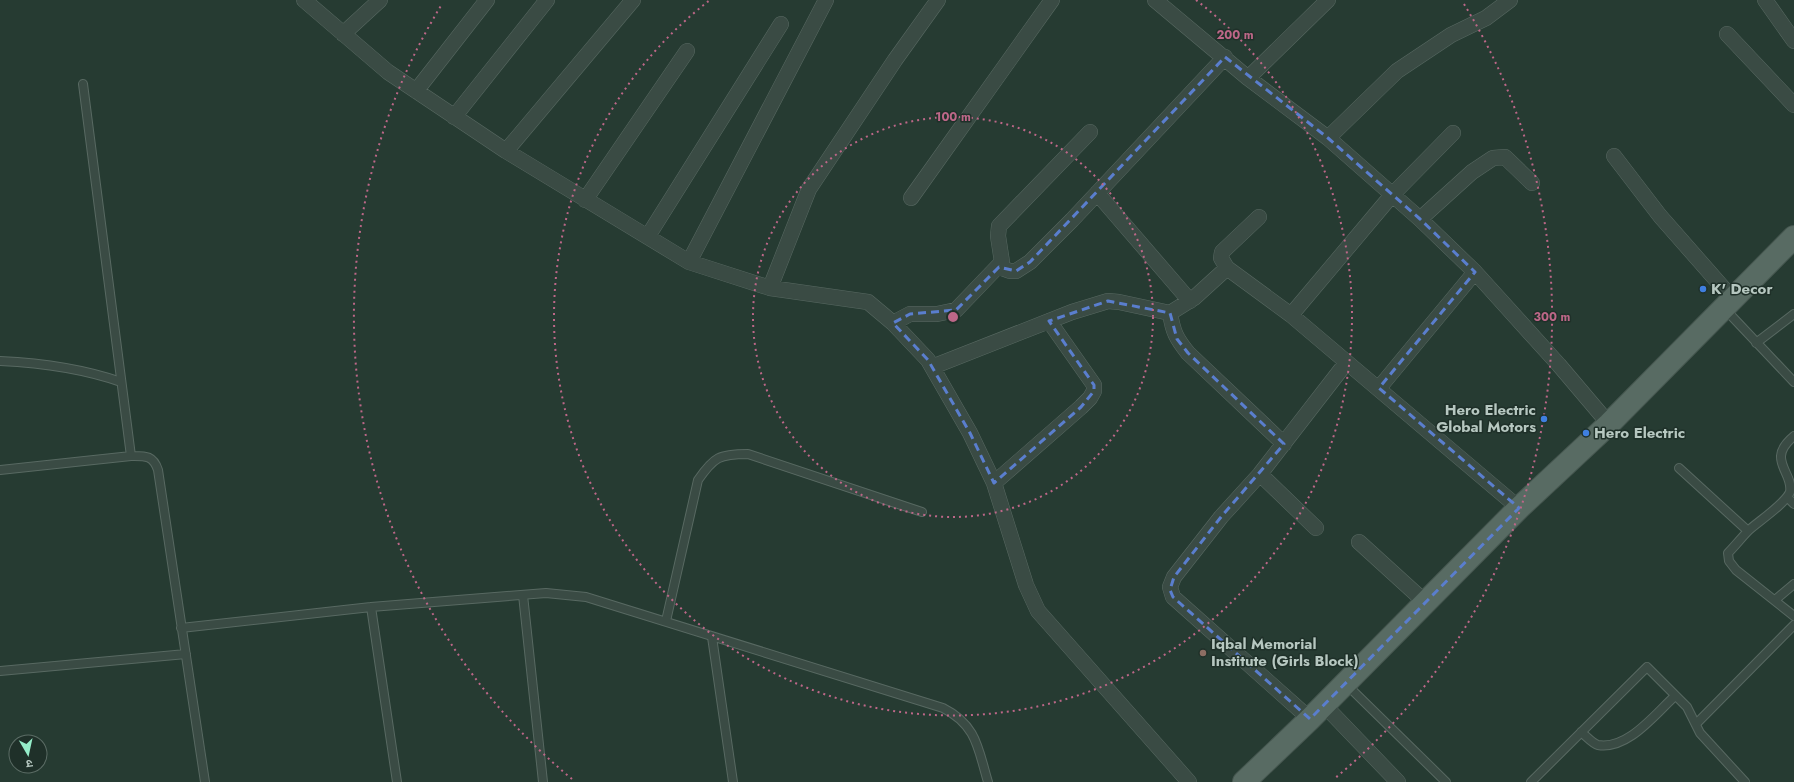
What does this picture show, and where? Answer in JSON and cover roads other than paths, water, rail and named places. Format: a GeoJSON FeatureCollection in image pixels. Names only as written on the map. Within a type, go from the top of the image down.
{"type":"FeatureCollection","features":[{"type":"Feature","properties":{"kind":"main road"},"geometry":{"type":"LineString","coordinates":[[1244,782],[1317,712],[1519,508],[1609,424],[1794,237]]}},
{"type":"Feature","properties":{"kind":"street"},"geometry":{"type":"LineString","coordinates":[[304,0],[388,72],[454,117],[506,151],[689,262],[770,288],[868,302],[893,323],[928,360],[970,433],[994,484],[1026,585],[1038,611],[1189,782]]}},
{"type":"Feature","properties":{"kind":"street"},"geometry":{"type":"LineString","coordinates":[[343,34],[380,0]]}},
{"type":"Feature","properties":{"kind":"street"},"geometry":{"type":"LineString","coordinates":[[416,91],[487,0]]}},
{"type":"Feature","properties":{"kind":"street"},"geometry":{"type":"LineString","coordinates":[[454,117],[547,0]]}},
{"type":"Feature","properties":{"kind":"street"},"geometry":{"type":"LineString","coordinates":[[506,151],[633,0]]}},
{"type":"Feature","properties":{"kind":"street"},"geometry":{"type":"LineString","coordinates":[[689,262],[826,0]]}},
{"type":"Feature","properties":{"kind":"street"},"geometry":{"type":"LineString","coordinates":[[770,288],[810,189],[895,60],[938,0]]}},
{"type":"Feature","properties":{"kind":"street"},"geometry":{"type":"LineString","coordinates":[[911,198],[1052,0]]}},
{"type":"Feature","properties":{"kind":"street"},"geometry":{"type":"LineString","coordinates":[[1155,0],[1225,57],[1248,78],[1328,138],[1420,219],[1475,272],[1559,365],[1609,424]]}},
{"type":"Feature","properties":{"kind":"street"},"geometry":{"type":"LineString","coordinates":[[1248,78],[1328,0]]}},
{"type":"Feature","properties":{"kind":"street"},"geometry":{"type":"LineString","coordinates":[[1328,138],[1397,71],[1451,35],[1486,18],[1510,0]]}},
{"type":"Feature","properties":{"kind":"street"},"geometry":{"type":"LineString","coordinates":[[1765,0],[1794,40]]}},
{"type":"Feature","properties":{"kind":"street"},"geometry":{"type":"LineString","coordinates":[[648,236],[781,24]]}},
{"type":"Feature","properties":{"kind":"street"},"geometry":{"type":"LineString","coordinates":[[1727,34],[1794,105]]}},
{"type":"Feature","properties":{"kind":"street"},"geometry":{"type":"LineString","coordinates":[[586,200],[686,51]]}},
{"type":"Feature","properties":{"kind":"street"},"geometry":{"type":"LineString","coordinates":[[999,267],[1010,271],[1016,271],[1030,262],[1225,57]]}},
{"type":"Feature","properties":{"kind":"street"},"geometry":{"type":"LineString","coordinates":[[893,323],[910,314],[937,314],[956,310],[999,267],[1002,262],[998,236],[999,226],[1090,132]]}},
{"type":"Feature","properties":{"kind":"street"},"geometry":{"type":"LineString","coordinates":[[1291,315],[1392,195],[1453,133]]}},
{"type":"Feature","properties":{"kind":"street"},"geometry":{"type":"LineString","coordinates":[[1614,156],[1728,303]]}},
{"type":"Feature","properties":{"kind":"street"},"geometry":{"type":"LineString","coordinates":[[1420,219],[1472,172],[1493,158],[1505,157],[1532,183]]}},
{"type":"Feature","properties":{"kind":"street"},"geometry":{"type":"LineString","coordinates":[[1097,193],[1190,301]]}},
{"type":"Feature","properties":{"kind":"street"},"geometry":{"type":"LineString","coordinates":[[1259,217],[1222,252],[1221,258],[1227,268],[1291,315],[1519,508]]}},
{"type":"Feature","properties":{"kind":"street"},"geometry":{"type":"LineString","coordinates":[[932,367],[1072,312],[1108,301],[1170,313],[1190,301],[1227,268]]}},
{"type":"Feature","properties":{"kind":"street"},"geometry":{"type":"LineString","coordinates":[[1379,388],[1475,272]]}},
{"type":"Feature","properties":{"kind":"street"},"geometry":{"type":"LineString","coordinates":[[1170,313],[1173,330],[1177,339],[1188,353],[1284,444]]}},
{"type":"Feature","properties":{"kind":"street"},"geometry":{"type":"LineString","coordinates":[[994,484],[1081,407],[1094,391],[1094,385],[1049,321]]}},
{"type":"Feature","properties":{"kind":"street"},"geometry":{"type":"LineString","coordinates":[[1346,363],[1260,474],[1221,517],[1174,577],[1170,590],[1174,597],[1317,712],[1398,782]]}},
{"type":"Feature","properties":{"kind":"street"},"geometry":{"type":"LineString","coordinates":[[1260,474],[1316,528]]}},
{"type":"Feature","properties":{"kind":"street"},"geometry":{"type":"LineString","coordinates":[[1359,542],[1425,602]]}},
{"type":"Feature","properties":{"kind":"lane"},"geometry":{"type":"LineString","coordinates":[[83,84],[131,456]]}},
{"type":"Feature","properties":{"kind":"lane"},"geometry":{"type":"LineString","coordinates":[[1728,303],[1756,343],[1794,382]]}},
{"type":"Feature","properties":{"kind":"lane"},"geometry":{"type":"LineString","coordinates":[[1756,343],[1794,314]]}},
{"type":"Feature","properties":{"kind":"lane"},"geometry":{"type":"LineString","coordinates":[[0,361],[66,367],[97,374],[121,382]]}},
{"type":"Feature","properties":{"kind":"lane"},"geometry":{"type":"LineString","coordinates":[[1794,436],[1786,443],[1782,450],[1781,458],[1790,487],[1787,497],[1748,531],[1728,554],[1729,561],[1736,570],[1794,616]]}},
{"type":"Feature","properties":{"kind":"lane"},"geometry":{"type":"LineString","coordinates":[[666,621],[698,480],[710,462],[728,454],[748,454],[922,512]]}},
{"type":"Feature","properties":{"kind":"lane"},"geometry":{"type":"LineString","coordinates":[[0,470],[131,456],[150,457],[155,462],[158,470],[205,782]]}},
{"type":"Feature","properties":{"kind":"lane"},"geometry":{"type":"LineString","coordinates":[[1679,468],[1748,531]]}},
{"type":"Feature","properties":{"kind":"lane"},"geometry":{"type":"LineString","coordinates":[[1787,497],[1794,504]]}},
{"type":"Feature","properties":{"kind":"lane"},"geometry":{"type":"LineString","coordinates":[[1775,600],[1794,584]]}},
{"type":"Feature","properties":{"kind":"lane"},"geometry":{"type":"LineString","coordinates":[[182,628],[371,607],[546,593],[586,597],[943,708],[963,721],[969,729],[975,741],[988,782]]}},
{"type":"Feature","properties":{"kind":"lane"},"geometry":{"type":"LineString","coordinates":[[523,595],[543,782]]}},
{"type":"Feature","properties":{"kind":"lane"},"geometry":{"type":"LineString","coordinates":[[371,607],[397,782]]}},
{"type":"Feature","properties":{"kind":"lane"},"geometry":{"type":"LineString","coordinates":[[1696,724],[1794,625]]}},
{"type":"Feature","properties":{"kind":"lane"},"geometry":{"type":"LineString","coordinates":[[712,637],[733,782]]}},
{"type":"Feature","properties":{"kind":"lane"},"geometry":{"type":"LineString","coordinates":[[0,672],[186,654]]}},
{"type":"Feature","properties":{"kind":"lane"},"geometry":{"type":"LineString","coordinates":[[1531,782],[1647,667],[1690,711],[1700,733],[1713,749],[1745,782]]}},
{"type":"Feature","properties":{"kind":"lane"},"geometry":{"type":"LineString","coordinates":[[1345,684],[1446,782]]}},
{"type":"Feature","properties":{"kind":"lane"},"geometry":{"type":"LineString","coordinates":[[1581,732],[1597,745],[1615,745],[1630,738],[1675,696]]}},
{"type":"Feature","properties":{"kind":"place","name":"K' Decor"},"geometry":{"type":"Point","coordinates":[1703,289]}},
{"type":"Feature","properties":{"kind":"place","name":"Hero Electric Global Motors"},"geometry":{"type":"Point","coordinates":[1544,419]}},
{"type":"Feature","properties":{"kind":"place","name":"Hero Electric"},"geometry":{"type":"Point","coordinates":[1586,433]}},
{"type":"Feature","properties":{"kind":"place","name":"Iqbal Memorial Institute (Girls Block)"},"geometry":{"type":"Point","coordinates":[1203,653]}}]}
